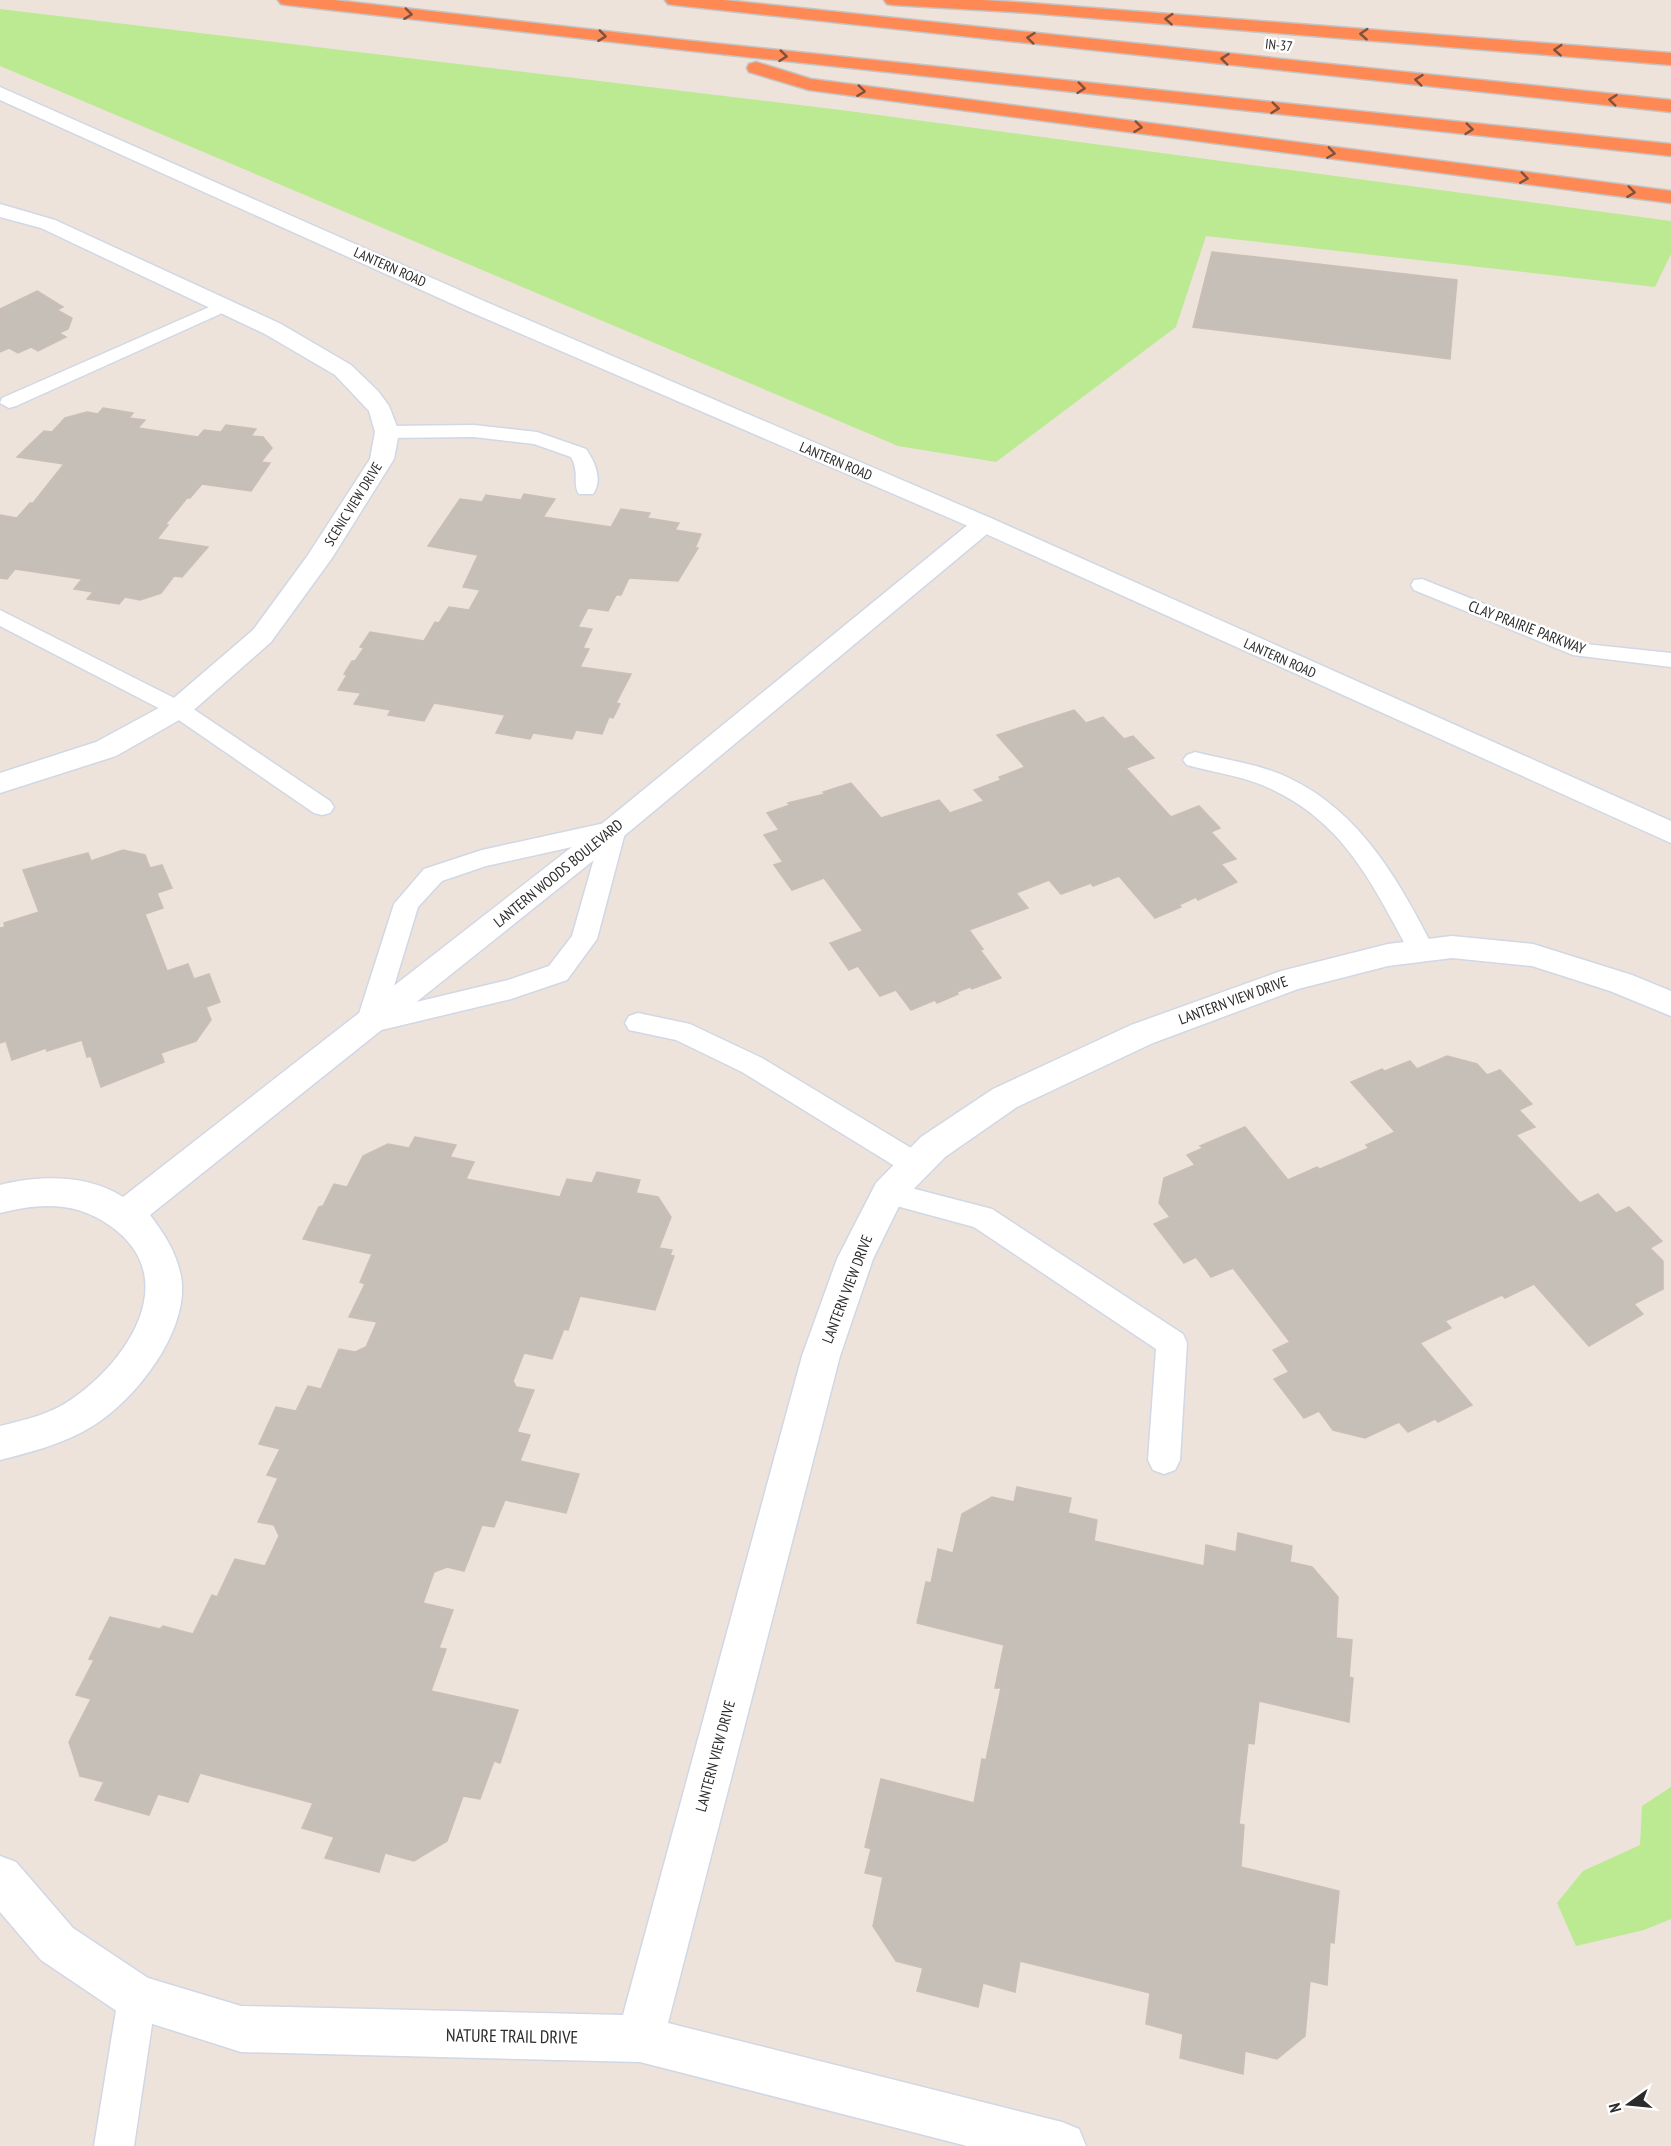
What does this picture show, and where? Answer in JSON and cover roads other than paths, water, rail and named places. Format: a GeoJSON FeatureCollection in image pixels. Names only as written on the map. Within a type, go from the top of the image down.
{"type":"FeatureCollection","features":[{"type":"Feature","properties":{"kind":"highway"},"geometry":{"type":"LineString","coordinates":[[287,0],[683,45],[1671,150]]}},
{"type":"Feature","properties":{"kind":"highway"},"geometry":{"type":"LineString","coordinates":[[674,0],[1671,106]]}},
{"type":"Feature","properties":{"kind":"highway","name":"IN-37"},"geometry":{"type":"LineString","coordinates":[[887,0],[1080,24],[1311,48]]}},
{"type":"Feature","properties":{"kind":"highway"},"geometry":{"type":"LineString","coordinates":[[893,0],[1029,8],[1671,59]]}},
{"type":"Feature","properties":{"kind":"highway"},"geometry":{"type":"LineString","coordinates":[[683,45],[809,84],[1671,197]]}},
{"type":"Feature","properties":{"kind":"street","name":"LANTERN ROAD"},"geometry":{"type":"LineString","coordinates":[[0,93],[476,306],[984,524],[1671,832]]}},
{"type":"Feature","properties":{"kind":"street"},"geometry":{"type":"LineString","coordinates":[[0,210],[48,224],[273,329],[343,370],[381,411],[387,432]]}},
{"type":"Feature","properties":{"kind":"street","name":"SCENIC VIEW DRIVE"},"geometry":{"type":"LineString","coordinates":[[0,783],[106,748],[178,709],[262,636],[319,558],[382,459],[387,432]]}},
{"type":"Feature","properties":{"kind":"street","name":"LANTERN WOODS BOULEVARD"},"geometry":{"type":"LineString","coordinates":[[127,1214],[614,829],[984,524]]}},
{"type":"Feature","properties":{"kind":"street","name":"LANTERN VIEW DRIVE"},"geometry":{"type":"LineString","coordinates":[[640,2039],[821,1356],[855,1259],[888,1193],[933,1147],[1005,1098],[1142,1034],[1292,979],[1388,955],[1452,947],[1533,955],[1621,983],[1671,1005]]}},
{"type":"Feature","properties":{"kind":"street"},"geometry":{"type":"LineString","coordinates":[[0,1199],[49,1192],[92,1197],[127,1214],[151,1239],[164,1269],[163,1306],[149,1344],[122,1380],[85,1411],[39,1433],[0,1443]]}},
{"type":"Feature","properties":{"kind":"street","name":"NATURE TRAIL DRIVE"},"geometry":{"type":"LineString","coordinates":[[0,1878],[57,1944],[137,1998],[241,2029],[640,2039],[1062,2146]]}},
{"type":"Feature","properties":{"kind":"lane"},"geometry":{"type":"LineString","coordinates":[[9,402],[223,306]]}},
{"type":"Feature","properties":{"kind":"lane"},"geometry":{"type":"LineString","coordinates":[[387,432],[474,431],[537,438],[579,453],[587,468],[586,490]]}},
{"type":"Feature","properties":{"kind":"lane","name":"CLAY PRAIRIE PARKWAY"},"geometry":{"type":"LineString","coordinates":[[1422,585],[1581,650],[1671,660]]}},
{"type":"Feature","properties":{"kind":"lane"},"geometry":{"type":"LineString","coordinates":[[0,617],[178,709],[322,807]]}},
{"type":"Feature","properties":{"kind":"lane"},"geometry":{"type":"LineString","coordinates":[[1195,760],[1260,776],[1281,784],[1318,805],[1344,830],[1376,868],[1400,904],[1422,951]]}},
{"type":"Feature","properties":{"kind":"lane"},"geometry":{"type":"LineString","coordinates":[[614,829],[584,939],[558,973],[512,989],[369,1023],[407,904],[433,875],[482,858],[614,829]]}},
{"type":"Feature","properties":{"kind":"lane"},"geometry":{"type":"LineString","coordinates":[[639,1023],[681,1031],[752,1065],[916,1165]]}},
{"type":"Feature","properties":{"kind":"lane"},"geometry":{"type":"LineString","coordinates":[[888,1193],[982,1217],[1172,1343],[1164,1460]]}},
{"type":"Feature","properties":{"kind":"lane"},"geometry":{"type":"LineString","coordinates":[[114,2146],[137,1998]]}}]}
